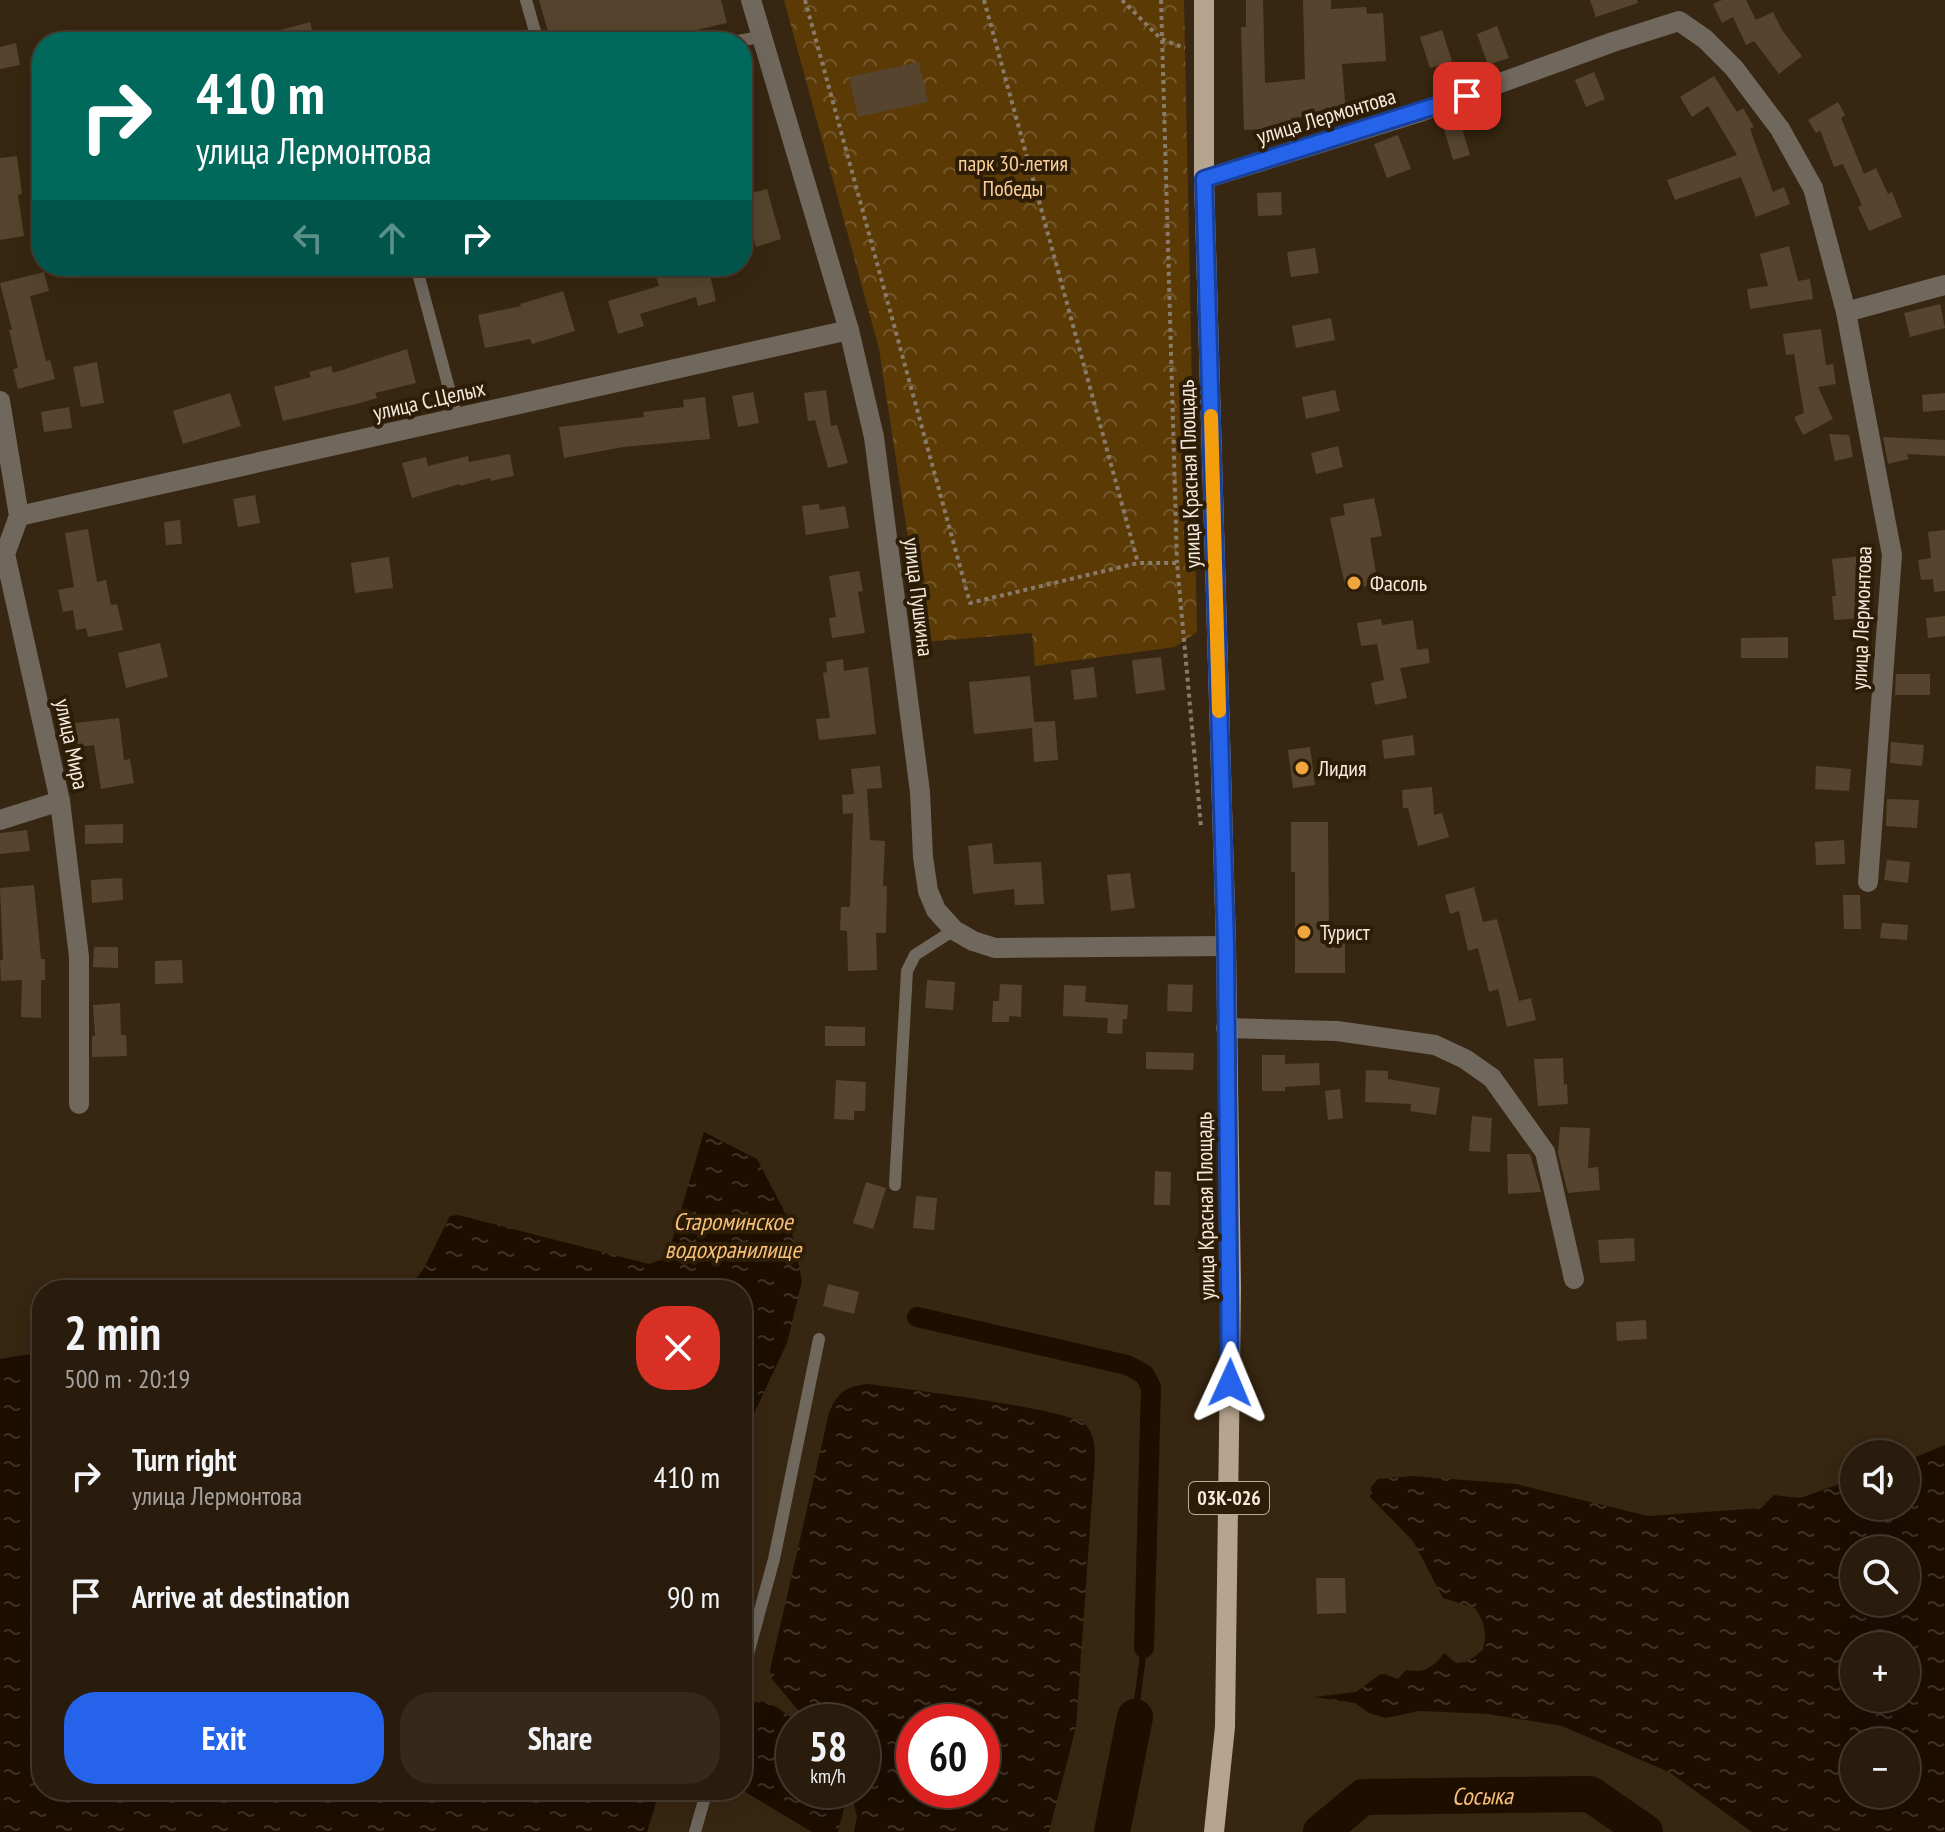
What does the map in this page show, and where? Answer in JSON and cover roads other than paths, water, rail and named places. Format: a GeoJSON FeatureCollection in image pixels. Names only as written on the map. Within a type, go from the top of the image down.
{"type":"FeatureCollection","features":[{"type":"Feature","properties":{"kind":"main road","name":"улица Красная Площадь"},"geometry":{"type":"LineString","coordinates":[[1204,0],[1204,179],[1226,946],[1230,1383],[1225,1727],[1214,1832]]}},
{"type":"Feature","properties":{"kind":"street","name":"улица Пушкина"},"geometry":{"type":"LineString","coordinates":[[751,0],[849,330],[874,437],[920,792],[928,891],[936,910],[954,930]]}},
{"type":"Feature","properties":{"kind":"street","name":"улица Лермонтова"},"geometry":{"type":"LineString","coordinates":[[1204,179],[1417,113],[1679,21],[1705,39],[1734,68],[1780,129],[1813,188],[1846,312],[1892,555],[1868,882]]}},
{"type":"Feature","properties":{"kind":"street"},"geometry":{"type":"LineString","coordinates":[[1846,312],[1945,285]]}},
{"type":"Feature","properties":{"kind":"street","name":"улица С.Целых"},"geometry":{"type":"LineString","coordinates":[[19,516],[849,330]]}},
{"type":"Feature","properties":{"kind":"street","name":"улица Мира"},"geometry":{"type":"LineString","coordinates":[[0,401],[19,516],[5,554],[7,587],[60,801],[79,957],[79,1104]]}},
{"type":"Feature","properties":{"kind":"street"},"geometry":{"type":"LineString","coordinates":[[0,820],[60,801]]}},
{"type":"Feature","properties":{"kind":"street"},"geometry":{"type":"LineString","coordinates":[[954,930],[973,941],[1006,948],[1226,946]]}},
{"type":"Feature","properties":{"kind":"street"},"geometry":{"type":"LineString","coordinates":[[1226,1028],[1337,1031],[1435,1045],[1483,1071],[1492,1078],[1545,1152],[1574,1279]]}},
{"type":"Feature","properties":{"kind":"lane"},"geometry":{"type":"LineString","coordinates":[[526,0],[535,32]]}},
{"type":"Feature","properties":{"kind":"lane"},"geometry":{"type":"LineString","coordinates":[[752,38],[760,37]]}},
{"type":"Feature","properties":{"kind":"lane"},"geometry":{"type":"LineString","coordinates":[[419,276],[457,418]]}},
{"type":"Feature","properties":{"kind":"lane"},"geometry":{"type":"LineString","coordinates":[[895,1185],[907,971],[915,955],[954,930]]}},
{"type":"Feature","properties":{"kind":"lane"},"geometry":{"type":"LineString","coordinates":[[752,1639],[774,1559],[819,1339]]}},
{"type":"Feature","properties":{"kind":"lane"},"geometry":{"type":"LineString","coordinates":[[695,1832],[704,1800]]}},
{"type":"Feature","properties":{"kind":"water","name":"Староминское водохранилище"},"geometry":{"type":"Polygon","coordinates":[[[704,1132],[757,1159],[790,1222],[802,1281],[787,1343],[752,1418],[752,1280],[415,1280],[450,1216],[458,1215],[649,1264],[667,1258],[704,1132]]]}},
{"type":"Feature","properties":{"kind":"water"},"geometry":{"type":"Polygon","coordinates":[[[32,1354],[32,1800],[657,1800],[647,1832],[0,1832],[0,1359],[32,1354]]]}},
{"type":"Feature","properties":{"kind":"water"},"geometry":{"type":"Polygon","coordinates":[[[867,1384],[1019,1406],[1074,1419],[1090,1431],[1095,1462],[1076,1727],[1049,1832],[854,1832],[855,1808],[880,1808],[880,1704],[793,1704],[772,1679],[770,1670],[829,1413],[836,1400],[848,1389],[867,1384]]]}},
{"type":"Feature","properties":{"kind":"water"},"geometry":{"type":"Polygon","coordinates":[[[1945,1445],[1945,1832],[1752,1832],[1669,1772],[1562,1726],[1488,1714],[1419,1711],[1386,1718],[1369,1713],[1355,1703],[1314,1697],[1356,1692],[1382,1673],[1398,1679],[1406,1670],[1428,1668],[1444,1653],[1456,1663],[1467,1662],[1483,1650],[1484,1628],[1475,1608],[1443,1598],[1413,1541],[1370,1497],[1371,1487],[1378,1479],[1412,1476],[1516,1484],[1648,1516],[1761,1508],[1774,1495],[1800,1498],[1840,1484],[1840,1520],[1920,1520],[1920,1455],[1945,1445]]]}},
{"type":"Feature","properties":{"kind":"water"},"geometry":{"type":"Polygon","coordinates":[[[762,1701],[776,1707],[776,1808],[844,1808],[838,1832],[812,1832],[752,1796],[752,1706],[762,1701]]]}},
{"type":"Feature","properties":{"kind":"waterway"},"geometry":{"type":"LineString","coordinates":[[917,1317],[1127,1365],[1144,1374],[1151,1387],[1144,1648]]}},
{"type":"Feature","properties":{"kind":"waterway"},"geometry":{"type":"LineString","coordinates":[[1135,1717],[1144,1648]]}},
{"type":"Feature","properties":{"kind":"waterway"},"geometry":{"type":"LineString","coordinates":[[1112,1832],[1135,1717]]}},
{"type":"Feature","properties":{"kind":"waterway","name":"Сосыка"},"geometry":{"type":"LineString","coordinates":[[1321,1832],[1363,1797],[1590,1794],[1645,1832]]}},
{"type":"Feature","properties":{"kind":"place","name":"Фасоль"},"geometry":{"type":"Point","coordinates":[1354,583]}},
{"type":"Feature","properties":{"kind":"place","name":"Лидия"},"geometry":{"type":"Point","coordinates":[1302,768]}},
{"type":"Feature","properties":{"kind":"place","name":"Турист"},"geometry":{"type":"Point","coordinates":[1304,932]}},
{"type":"Feature","properties":{"kind":"park label","name":"парк 30-летия Победы"},"geometry":{"type":"Point","coordinates":[1013,176]}}]}
